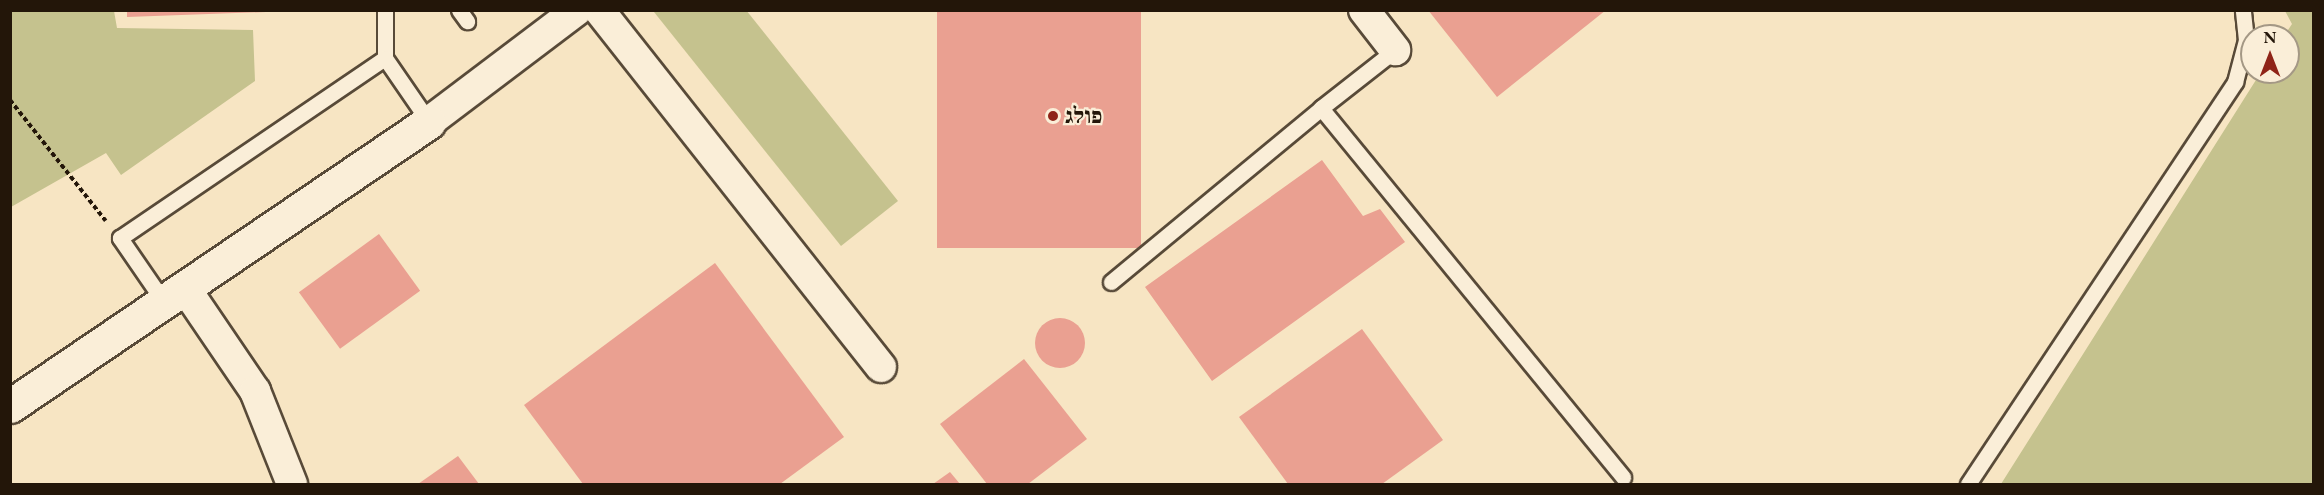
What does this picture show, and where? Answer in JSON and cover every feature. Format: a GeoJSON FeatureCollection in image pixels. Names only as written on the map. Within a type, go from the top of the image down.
{"type":"FeatureCollection","features":[{"type":"Feature","properties":{"kind":"street"},"geometry":{"type":"LineString","coordinates":[[10,406],[429,122],[577,10]]}},
{"type":"Feature","properties":{"kind":"street"},"geometry":{"type":"LineString","coordinates":[[599,10],[881,367]]}},
{"type":"Feature","properties":{"kind":"street"},"geometry":{"type":"LineString","coordinates":[[1364,10],[1395,50]]}},
{"type":"Feature","properties":{"kind":"street"},"geometry":{"type":"LineString","coordinates":[[174,295],[255,392],[292,484]]}},
{"type":"Feature","properties":{"kind":"lane"},"geometry":{"type":"LineString","coordinates":[[385,10],[385,58],[429,122]]}},
{"type":"Feature","properties":{"kind":"lane"},"geometry":{"type":"LineString","coordinates":[[1968,484],[2235,82],[2247,40],[2243,10]]}},
{"type":"Feature","properties":{"kind":"lane"},"geometry":{"type":"LineString","coordinates":[[1111,282],[1395,50]]}},
{"type":"Feature","properties":{"kind":"lane"},"geometry":{"type":"LineString","coordinates":[[174,295],[120,238],[385,58]]}},
{"type":"Feature","properties":{"kind":"lane"},"geometry":{"type":"LineString","coordinates":[[1322,108],[1623,477]]}},
{"type":"Feature","properties":{"kind":"path"},"geometry":{"type":"LineString","coordinates":[[10,100],[120,238]]}},
{"type":"Feature","properties":{"kind":"shaded area"},"geometry":{"type":"Polygon","coordinates":[[[11,10],[114,11],[117,28],[253,30],[255,81],[121,175],[106,153],[11,207],[11,10]]]}},
{"type":"Feature","properties":{"kind":"shaded area"},"geometry":{"type":"Polygon","coordinates":[[[746,10],[898,201],[841,246],[654,12],[746,10]]]}},
{"type":"Feature","properties":{"kind":"shaded area"},"geometry":{"type":"Polygon","coordinates":[[[2285,11],[2313,11],[2313,484],[2001,484],[2253,84],[2300,84],[2300,24],[2292,24],[2285,11]]]}},
{"type":"Feature","properties":{"kind":"building"},"geometry":{"type":"Polygon","coordinates":[[[127,10],[266,10],[266,12],[127,17],[127,10]]]}},
{"type":"Feature","properties":{"kind":"building","name":"פולג"},"geometry":{"type":"Polygon","coordinates":[[[937,10],[1141,10],[1141,248],[937,248],[937,10]]]}},
{"type":"Feature","properties":{"kind":"building"},"geometry":{"type":"Polygon","coordinates":[[[1428,10],[1606,10],[1497,97],[1428,10]]]}},
{"type":"Feature","properties":{"kind":"building"},"geometry":{"type":"Polygon","coordinates":[[[1322,160],[1363,216],[1380,209],[1405,242],[1212,381],[1145,287],[1322,160]]]}},
{"type":"Feature","properties":{"kind":"building"},"geometry":{"type":"Polygon","coordinates":[[[379,234],[420,291],[340,349],[299,292],[379,234]]]}},
{"type":"Feature","properties":{"kind":"building"},"geometry":{"type":"Polygon","coordinates":[[[715,263],[844,437],[780,484],[583,484],[524,405],[715,263]]]}},
{"type":"Feature","properties":{"kind":"building"},"geometry":{"type":"Polygon","coordinates":[[[1055,318],[1065,318],[1078,325],[1085,338],[1085,348],[1078,361],[1065,368],[1055,368],[1046,364],[1039,357],[1035,348],[1035,338],[1039,329],[1046,322],[1055,318]]]}},
{"type":"Feature","properties":{"kind":"building"},"geometry":{"type":"Polygon","coordinates":[[[1362,329],[1443,440],[1382,484],[1288,484],[1239,417],[1362,329]]]}},
{"type":"Feature","properties":{"kind":"building"},"geometry":{"type":"Polygon","coordinates":[[[1024,359],[1087,439],[1028,484],[987,484],[940,424],[1024,359]]]}},
{"type":"Feature","properties":{"kind":"building"},"geometry":{"type":"Polygon","coordinates":[[[458,456],[479,484],[418,484],[458,456]]]}},
{"type":"Feature","properties":{"kind":"building"},"geometry":{"type":"Polygon","coordinates":[[[950,472],[960,484],[933,484],[950,472]]]}},
{"type":"Feature","properties":{"kind":"place","name":"פולג"},"geometry":{"type":"Point","coordinates":[1053,116]}}]}
